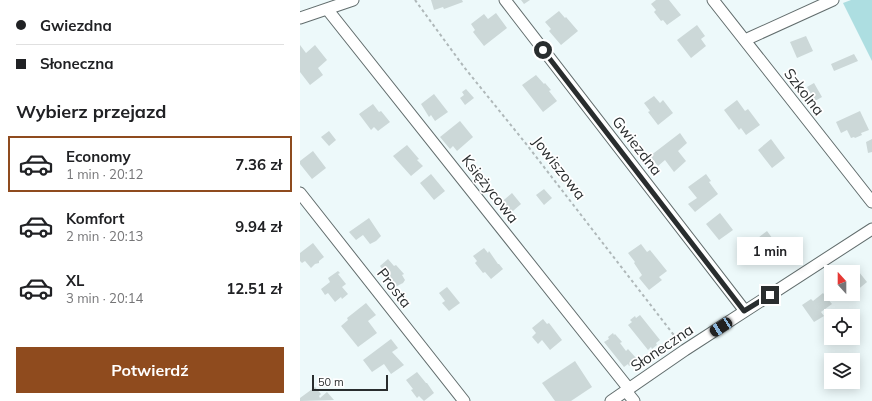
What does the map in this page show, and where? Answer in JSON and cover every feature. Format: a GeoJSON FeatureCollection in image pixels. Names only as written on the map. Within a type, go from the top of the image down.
{"type":"FeatureCollection","features":[{"type":"Feature","properties":{"kind":"street"},"geometry":{"type":"LineString","coordinates":[[300,18],[353,0]]}},
{"type":"Feature","properties":{"kind":"street","name":"Gwiezdna"},"geometry":{"type":"LineString","coordinates":[[505,0],[744,311]]}},
{"type":"Feature","properties":{"kind":"street","name":"Szkolna"},"geometry":{"type":"LineString","coordinates":[[713,0],[872,202]]}},
{"type":"Feature","properties":{"kind":"street"},"geometry":{"type":"LineString","coordinates":[[745,40],[833,0]]}},
{"type":"Feature","properties":{"kind":"street","name":"Księżycowa"},"geometry":{"type":"LineString","coordinates":[[328,9],[628,390],[634,401]]}},
{"type":"Feature","properties":{"kind":"street","name":"Prosta"},"geometry":{"type":"LineString","coordinates":[[300,193],[464,401]]}},
{"type":"Feature","properties":{"kind":"street","name":"Słoneczna"},"geometry":{"type":"LineString","coordinates":[[611,401],[744,311],[872,229]]}},
{"type":"Feature","properties":{"kind":"path","name":"Jowiszowa"},"geometry":{"type":"LineString","coordinates":[[415,0],[464,67],[685,350]]}},
{"type":"Feature","properties":{"kind":"shaded area"},"geometry":{"type":"Polygon","coordinates":[[[851,0],[872,0],[872,61],[843,3],[851,0]]]}},
{"type":"Feature","properties":{"kind":"building"},"geometry":{"type":"Polygon","coordinates":[[[431,0],[462,0],[463,2],[444,9],[443,7],[434,10],[431,0]]]}},
{"type":"Feature","properties":{"kind":"building"},"geometry":{"type":"Polygon","coordinates":[[[521,0],[530,0],[524,4],[521,0]]]}},
{"type":"Feature","properties":{"kind":"building"},"geometry":{"type":"Polygon","coordinates":[[[656,0],[669,0],[681,15],[667,25],[663,20],[661,21],[654,12],[656,10],[651,4],[656,0]]]}},
{"type":"Feature","properties":{"kind":"building"},"geometry":{"type":"Polygon","coordinates":[[[559,11],[578,31],[561,45],[549,31],[551,29],[545,22],[559,11]]]}},
{"type":"Feature","properties":{"kind":"building"},"geometry":{"type":"Polygon","coordinates":[[[496,13],[507,28],[484,46],[473,32],[475,30],[471,24],[484,14],[488,19],[496,13]]]}},
{"type":"Feature","properties":{"kind":"building"},"geometry":{"type":"Polygon","coordinates":[[[697,25],[705,36],[701,39],[706,46],[691,58],[677,40],[697,25]]]}},
{"type":"Feature","properties":{"kind":"building"},"geometry":{"type":"Polygon","coordinates":[[[806,36],[813,51],[797,58],[790,42],[806,36]]]}},
{"type":"Feature","properties":{"kind":"building"},"geometry":{"type":"Polygon","coordinates":[[[300,45],[306,53],[315,45],[327,60],[318,68],[323,75],[310,85],[300,72],[300,45]]]}},
{"type":"Feature","properties":{"kind":"building"},"geometry":{"type":"Polygon","coordinates":[[[854,54],[858,61],[834,71],[831,64],[854,54]]]}},
{"type":"Feature","properties":{"kind":"building"},"geometry":{"type":"Polygon","coordinates":[[[536,75],[551,90],[549,91],[557,101],[543,112],[522,85],[536,75]]]}},
{"type":"Feature","properties":{"kind":"building"},"geometry":{"type":"Polygon","coordinates":[[[814,83],[822,97],[815,101],[807,87],[814,83]]]}},
{"type":"Feature","properties":{"kind":"building"},"geometry":{"type":"Polygon","coordinates":[[[466,89],[474,98],[465,105],[460,98],[464,95],[462,92],[466,89]]]}},
{"type":"Feature","properties":{"kind":"building"},"geometry":{"type":"Polygon","coordinates":[[[434,94],[448,112],[435,121],[431,115],[429,117],[421,104],[434,94]]]}},
{"type":"Feature","properties":{"kind":"building"},"geometry":{"type":"Polygon","coordinates":[[[654,96],[660,103],[663,100],[673,113],[658,125],[648,112],[650,111],[644,103],[654,96]]]}},
{"type":"Feature","properties":{"kind":"building"},"geometry":{"type":"Polygon","coordinates":[[[737,100],[745,111],[748,109],[760,125],[746,135],[741,128],[739,130],[724,110],[737,100]]]}},
{"type":"Feature","properties":{"kind":"building"},"geometry":{"type":"Polygon","coordinates":[[[373,104],[390,122],[378,131],[374,127],[371,130],[359,114],[373,104]]]}},
{"type":"Feature","properties":{"kind":"building"},"geometry":{"type":"Polygon","coordinates":[[[860,111],[869,130],[861,133],[862,135],[855,138],[851,138],[847,130],[841,133],[836,122],[860,111]]]}},
{"type":"Feature","properties":{"kind":"building"},"geometry":{"type":"Polygon","coordinates":[[[460,121],[473,137],[457,151],[453,146],[450,149],[440,137],[460,121]]]}},
{"type":"Feature","properties":{"kind":"building"},"geometry":{"type":"Polygon","coordinates":[[[329,131],[336,140],[329,146],[321,137],[329,131]]]}},
{"type":"Feature","properties":{"kind":"building"},"geometry":{"type":"Polygon","coordinates":[[[680,133],[687,143],[678,151],[686,161],[674,172],[665,160],[658,166],[650,156],[680,133]]]}},
{"type":"Feature","properties":{"kind":"building"},"geometry":{"type":"Polygon","coordinates":[[[771,139],[785,158],[772,168],[758,150],[771,139]]]}},
{"type":"Feature","properties":{"kind":"building"},"geometry":{"type":"Polygon","coordinates":[[[872,139],[872,152],[868,153],[866,142],[872,139]]]}},
{"type":"Feature","properties":{"kind":"building"},"geometry":{"type":"Polygon","coordinates":[[[407,145],[423,166],[411,176],[393,156],[407,145]]]}},
{"type":"Feature","properties":{"kind":"building"},"geometry":{"type":"Polygon","coordinates":[[[313,151],[326,168],[312,179],[300,164],[300,161],[313,151]]]}},
{"type":"Feature","properties":{"kind":"building"},"geometry":{"type":"Polygon","coordinates":[[[431,174],[445,191],[434,200],[420,183],[431,174]]]}},
{"type":"Feature","properties":{"kind":"building"},"geometry":{"type":"Polygon","coordinates":[[[706,174],[711,181],[709,182],[718,194],[695,212],[688,204],[697,198],[688,187],[706,174]]]}},
{"type":"Feature","properties":{"kind":"building"},"geometry":{"type":"Polygon","coordinates":[[[544,189],[552,198],[544,205],[536,195],[544,189]]]}},
{"type":"Feature","properties":{"kind":"building"},"geometry":{"type":"Polygon","coordinates":[[[512,193],[521,204],[507,216],[498,205],[512,193]]]}},
{"type":"Feature","properties":{"kind":"building"},"geometry":{"type":"Polygon","coordinates":[[[720,213],[733,230],[719,240],[706,224],[720,213]]]}},
{"type":"Feature","properties":{"kind":"building"},"geometry":{"type":"Polygon","coordinates":[[[369,218],[381,236],[370,244],[363,235],[356,240],[349,232],[369,218]]]}},
{"type":"Feature","properties":{"kind":"building"},"geometry":{"type":"Polygon","coordinates":[[[767,231],[778,246],[765,256],[763,252],[760,254],[756,248],[758,246],[754,241],[767,231]]]}},
{"type":"Feature","properties":{"kind":"building"},"geometry":{"type":"Polygon","coordinates":[[[313,243],[324,257],[319,261],[319,263],[315,264],[311,268],[305,261],[302,263],[300,261],[300,253],[313,243]]]}},
{"type":"Feature","properties":{"kind":"building"},"geometry":{"type":"Polygon","coordinates":[[[641,244],[647,252],[650,250],[667,271],[659,277],[662,280],[649,290],[639,278],[642,275],[628,253],[641,244]]]}},
{"type":"Feature","properties":{"kind":"building"},"geometry":{"type":"Polygon","coordinates":[[[484,248],[488,253],[489,251],[503,269],[491,279],[485,272],[483,273],[475,263],[477,261],[473,256],[484,248]]]}},
{"type":"Feature","properties":{"kind":"building"},"geometry":{"type":"Polygon","coordinates":[[[388,259],[404,274],[402,275],[405,280],[403,283],[395,287],[380,266],[388,259]]]}},
{"type":"Feature","properties":{"kind":"building"},"geometry":{"type":"Polygon","coordinates":[[[338,271],[340,273],[338,274],[346,284],[342,287],[348,294],[335,302],[328,293],[325,295],[321,289],[330,282],[328,278],[338,271]]]}},
{"type":"Feature","properties":{"kind":"building"},"geometry":{"type":"Polygon","coordinates":[[[860,273],[867,282],[860,288],[860,273]]]}},
{"type":"Feature","properties":{"kind":"building"},"geometry":{"type":"Polygon","coordinates":[[[447,287],[460,303],[449,311],[442,303],[445,301],[439,293],[447,287]]]}},
{"type":"Feature","properties":{"kind":"building"},"geometry":{"type":"Polygon","coordinates":[[[823,293],[824,301],[830,301],[832,304],[821,312],[824,316],[814,322],[802,305],[811,299],[813,301],[823,293]]]}},
{"type":"Feature","properties":{"kind":"building"},"geometry":{"type":"Polygon","coordinates":[[[366,303],[376,315],[368,321],[377,333],[358,347],[341,326],[348,320],[347,318],[366,303]]]}},
{"type":"Feature","properties":{"kind":"building"},"geometry":{"type":"Polygon","coordinates":[[[640,315],[660,340],[652,349],[651,347],[648,350],[628,325],[632,322],[630,320],[635,316],[636,318],[640,315]]]}},
{"type":"Feature","properties":{"kind":"building"},"geometry":{"type":"Polygon","coordinates":[[[543,319],[547,324],[549,323],[562,340],[550,350],[542,340],[538,344],[532,337],[536,333],[532,328],[543,319]]]}},
{"type":"Feature","properties":{"kind":"building"},"geometry":{"type":"Polygon","coordinates":[[[613,333],[622,342],[620,343],[626,351],[628,349],[636,358],[633,360],[635,362],[629,366],[628,364],[624,367],[604,342],[609,339],[608,337],[613,333]]]}},
{"type":"Feature","properties":{"kind":"building"},"geometry":{"type":"Polygon","coordinates":[[[391,339],[398,348],[392,352],[404,365],[391,374],[384,364],[372,372],[363,360],[391,339]]]}},
{"type":"Feature","properties":{"kind":"building"},"geometry":{"type":"Polygon","coordinates":[[[575,361],[592,387],[571,401],[555,401],[542,383],[575,361]]]}},
{"type":"Feature","properties":{"kind":"building"},"geometry":{"type":"Polygon","coordinates":[[[417,372],[434,393],[424,401],[419,396],[417,398],[411,390],[413,389],[406,380],[417,372]]]}},
{"type":"Feature","properties":{"kind":"building"},"geometry":{"type":"Polygon","coordinates":[[[315,387],[321,394],[319,396],[320,398],[327,392],[334,400],[300,401],[300,398],[315,387]]]}},
{"type":"Feature","properties":{"kind":"route"},"geometry":{"type":"LineString","coordinates":[[543,50],[744,311],[770,295]]}}]}
